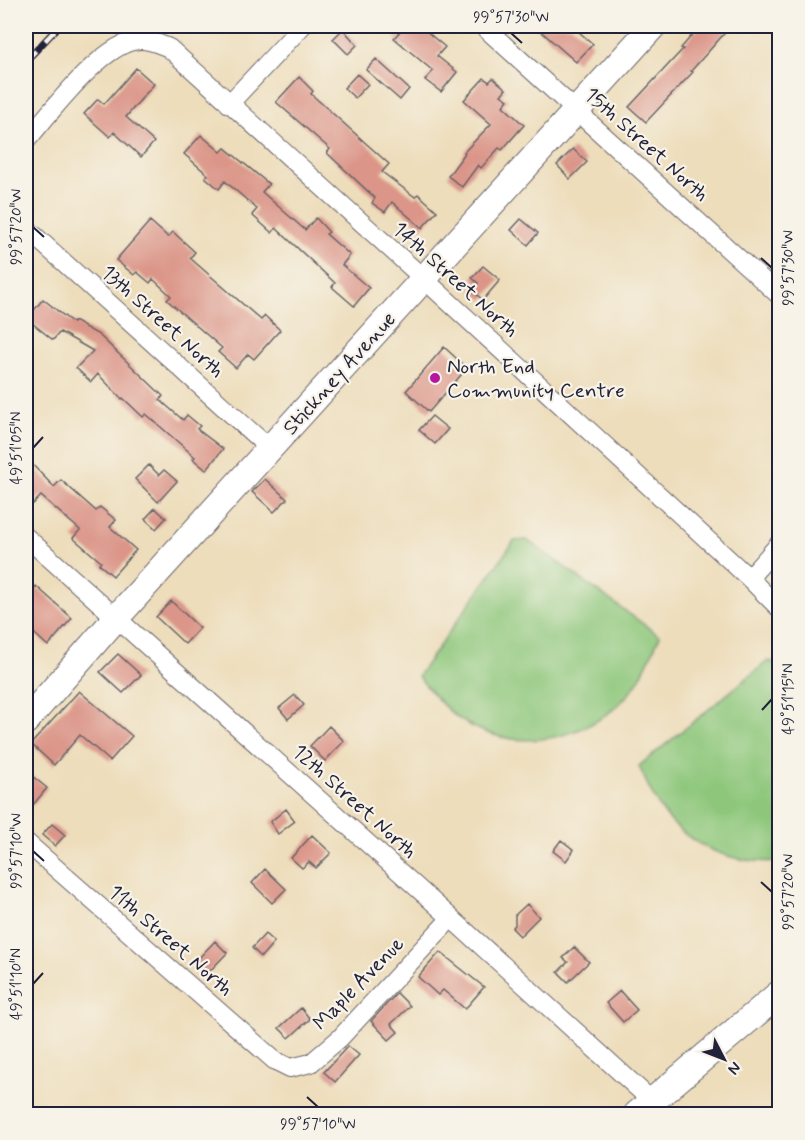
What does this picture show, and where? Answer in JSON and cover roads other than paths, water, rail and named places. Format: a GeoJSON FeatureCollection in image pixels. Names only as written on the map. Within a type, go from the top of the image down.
{"type":"FeatureCollection","features":[{"type":"Feature","properties":{"kind":"street"},"geometry":{"type":"LineString","coordinates":[[229,104],[302,26]]}},
{"type":"Feature","properties":{"kind":"street","name":"15th Street North"},"geometry":{"type":"LineString","coordinates":[[483,26],[780,296]]}},
{"type":"Feature","properties":{"kind":"street","name":"Stickney Avenue"},"geometry":{"type":"LineString","coordinates":[[26,721],[116,618],[653,26]]}},
{"type":"Feature","properties":{"kind":"street","name":"14th Street North"},"geometry":{"type":"LineString","coordinates":[[26,141],[99,59],[115,48],[133,41],[150,40],[169,48],[424,279],[780,609]]}},
{"type":"Feature","properties":{"kind":"street","name":"13th Street North"},"geometry":{"type":"LineString","coordinates":[[26,228],[270,448]]}},
{"type":"Feature","properties":{"kind":"street","name":"12th Street North"},"geometry":{"type":"LineString","coordinates":[[26,537],[451,918],[645,1108]]}},
{"type":"Feature","properties":{"kind":"street"},"geometry":{"type":"LineString","coordinates":[[749,578],[780,543]]}},
{"type":"Feature","properties":{"kind":"street","name":"11th Street North"},"geometry":{"type":"LineString","coordinates":[[26,842],[274,1060],[290,1068]]}},
{"type":"Feature","properties":{"kind":"street","name":"Maple Avenue"},"geometry":{"type":"LineString","coordinates":[[290,1068],[311,1063],[340,1038],[451,918]]}},
{"type":"Feature","properties":{"kind":"street"},"geometry":{"type":"LineString","coordinates":[[645,1108],[780,993]]}},
{"type":"Feature","properties":{"kind":"railway"},"geometry":{"type":"LineString","coordinates":[[26,61],[59,26]]}},
{"type":"Feature","properties":{"kind":"place","name":"North End Community Centre"},"geometry":{"type":"Point","coordinates":[435,378]}}]}
